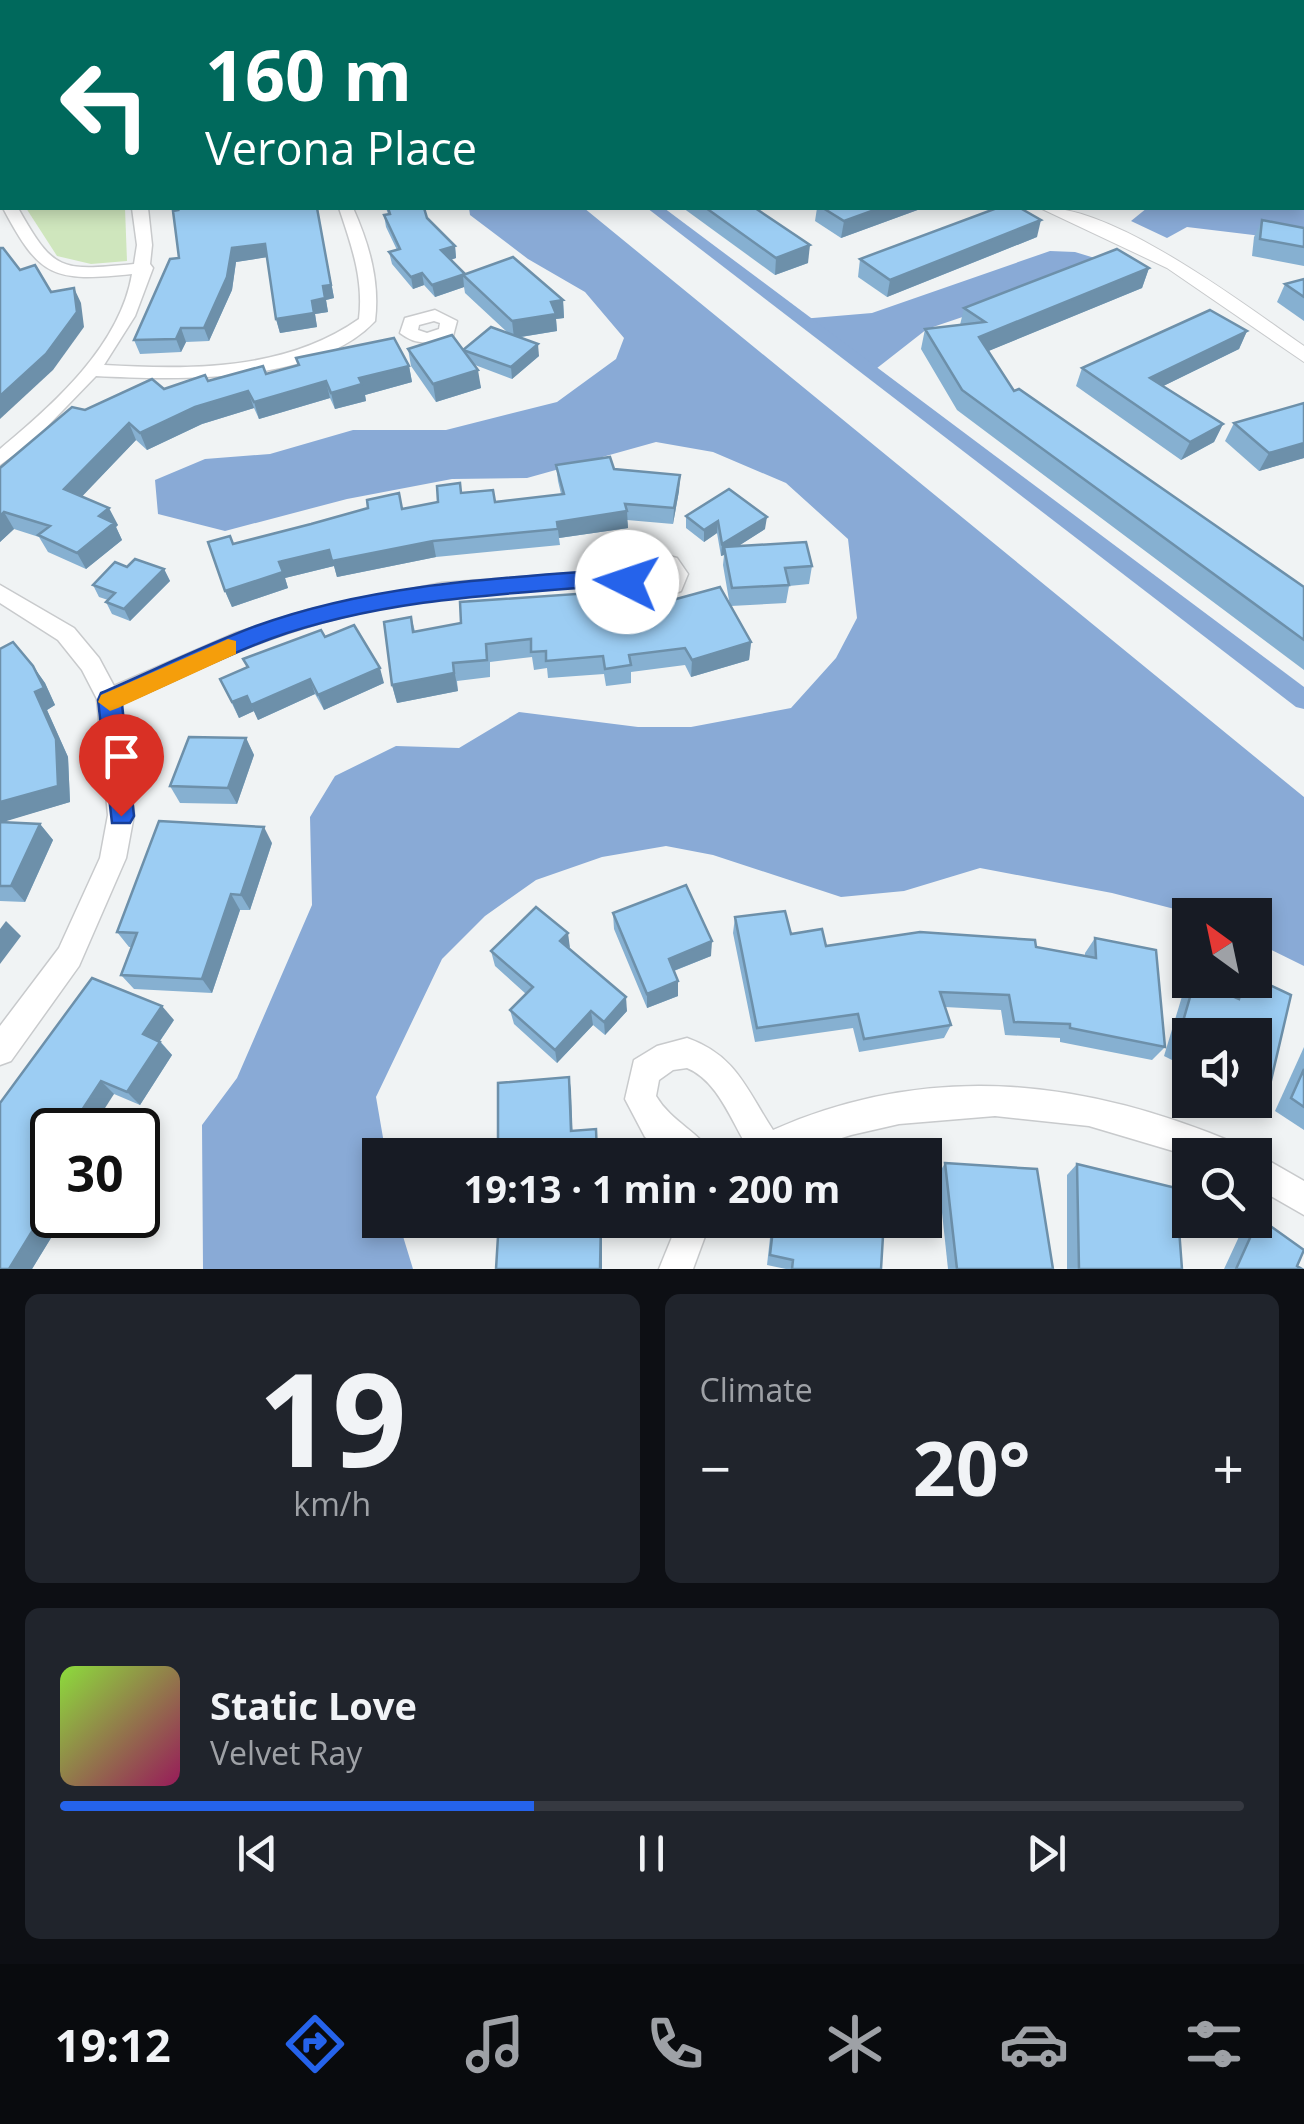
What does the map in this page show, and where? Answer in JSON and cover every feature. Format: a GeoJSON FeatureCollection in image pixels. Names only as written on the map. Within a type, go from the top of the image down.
{"type":"FeatureCollection","features":[{"type":"Feature","properties":{"kind":"street"},"geometry":{"type":"LineString","coordinates":[[11,210],[37,254],[53,266],[85,271],[145,268]]}},
{"type":"Feature","properties":{"kind":"street"},"geometry":{"type":"LineString","coordinates":[[0,459],[91,370],[126,317],[145,268],[145,226],[141,210]]}},
{"type":"Feature","properties":{"kind":"street"},"geometry":{"type":"LineString","coordinates":[[91,370],[180,375],[230,370],[388,323],[368,292],[358,237],[347,210]]}},
{"type":"Feature","properties":{"kind":"street"},"geometry":{"type":"LineString","coordinates":[[1053,210],[1174,264],[1304,356]]}},
{"type":"Feature","properties":{"kind":"street"},"geometry":{"type":"LineString","coordinates":[[110,700],[264,632],[340,611],[447,590],[625,577]]}},
{"type":"Feature","properties":{"kind":"street"},"geometry":{"type":"LineString","coordinates":[[0,593],[66,634],[90,664],[110,700],[121,816],[113,858],[69,957],[0,1050]]}},
{"type":"Feature","properties":{"kind":"street"},"geometry":{"type":"LineString","coordinates":[[673,1138],[656,1126],[640,1099],[645,1071],[672,1053],[686,1051],[712,1061],[755,1138]]}},
{"type":"Feature","properties":{"kind":"street"},"geometry":{"type":"LineString","coordinates":[[795,1138],[874,1114],[999,1100],[1092,1109],[1144,1122],[1184,1138]]}},
{"type":"Feature","properties":{"kind":"street"},"geometry":{"type":"LineString","coordinates":[[1272,1179],[1304,1199]]}},
{"type":"Feature","properties":{"kind":"street"},"geometry":{"type":"LineString","coordinates":[[676,1269],[688,1238]]}},
{"type":"Feature","properties":{"kind":"green space"},"geometry":{"type":"Polygon","coordinates":[[[27,210],[125,210],[127,261],[91,264],[57,256],[27,210]]]}},
{"type":"Feature","properties":{"kind":"water"},"geometry":{"type":"Polygon","coordinates":[[[469,210],[586,210],[1304,797],[1304,966],[1272,950],[1272,898],[1172,898],[1172,908],[980,868],[904,891],[841,897],[713,855],[666,846],[602,857],[536,880],[485,916],[442,959],[376,1097],[383,1138],[362,1138],[362,1238],[404,1238],[413,1269],[203,1269],[202,1125],[237,1078],[312,905],[310,817],[335,776],[396,746],[459,748],[519,712],[638,727],[691,727],[791,708],[836,658],[857,618],[848,539],[786,483],[713,452],[656,442],[527,478],[452,479],[347,499],[225,531],[158,514],[155,480],[205,459],[270,454],[353,430],[446,430],[557,402],[616,359],[624,338],[585,292],[528,259],[470,215],[469,210]]]}},
{"type":"Feature","properties":{"kind":"water"},"geometry":{"type":"Polygon","coordinates":[[[1145,210],[1304,210],[1304,241],[1187,227],[1167,238],[1131,221],[1145,210]]]}},
{"type":"Feature","properties":{"kind":"water"},"geometry":{"type":"Polygon","coordinates":[[[1050,251],[1075,252],[1098,259],[1104,269],[927,329],[872,372],[801,319],[872,313],[1050,251]]]}},
{"type":"Feature","properties":{"kind":"building"},"geometry":{"type":"Polygon","coordinates":[[[317,210],[331,285],[323,286],[325,298],[312,301],[314,313],[276,319],[265,244],[232,248],[227,277],[204,328],[181,328],[176,339],[134,340],[170,259],[179,258],[173,211],[317,210]]]}},
{"type":"Feature","properties":{"kind":"building"},"geometry":{"type":"Polygon","coordinates":[[[389,210],[425,210],[427,218],[455,246],[441,250],[465,274],[432,285],[422,273],[411,277],[389,252],[400,249],[384,215],[390,214],[389,210]]]}},
{"type":"Feature","properties":{"kind":"building"},"geometry":{"type":"Polygon","coordinates":[[[709,210],[758,210],[810,245],[776,258],[709,210]]]}},
{"type":"Feature","properties":{"kind":"building"},"geometry":{"type":"Polygon","coordinates":[[[826,210],[874,210],[844,221],[826,210]]]}},
{"type":"Feature","properties":{"kind":"building"},"geometry":{"type":"Polygon","coordinates":[[[992,210],[1024,210],[1041,220],[890,280],[860,259],[992,210]]]}},
{"type":"Feature","properties":{"kind":"building"},"geometry":{"type":"Polygon","coordinates":[[[1262,220],[1304,228],[1304,247],[1260,239],[1262,220]]]}},
{"type":"Feature","properties":{"kind":"building"},"geometry":{"type":"Polygon","coordinates":[[[0,248],[20,270],[35,265],[51,292],[74,288],[77,312],[46,354],[0,396],[0,248]]]}},
{"type":"Feature","properties":{"kind":"building"},"geometry":{"type":"Polygon","coordinates":[[[1117,249],[1149,268],[979,337],[1014,391],[1019,389],[1304,587],[1304,640],[962,390],[925,329],[985,322],[964,308],[1117,249]]]}},
{"type":"Feature","properties":{"kind":"building"},"geometry":{"type":"Polygon","coordinates":[[[513,257],[563,300],[551,302],[556,314],[512,321],[463,275],[513,257]]]}},
{"type":"Feature","properties":{"kind":"building"},"geometry":{"type":"Polygon","coordinates":[[[1304,279],[1304,297],[1285,284],[1304,279]]]}},
{"type":"Feature","properties":{"kind":"building"},"geometry":{"type":"Polygon","coordinates":[[[1210,310],[1247,331],[1150,378],[1223,424],[1190,442],[1082,368],[1210,310]]]}},
{"type":"Feature","properties":{"kind":"building"},"geometry":{"type":"Polygon","coordinates":[[[491,327],[538,344],[511,367],[463,350],[491,327]]]}},
{"type":"Feature","properties":{"kind":"building"},"geometry":{"type":"Polygon","coordinates":[[[452,335],[478,370],[433,384],[408,349],[452,335]]]}},
{"type":"Feature","properties":{"kind":"building"},"geometry":{"type":"Polygon","coordinates":[[[394,338],[409,366],[359,378],[362,384],[331,393],[326,381],[254,402],[248,391],[195,407],[140,433],[129,423],[64,489],[109,508],[99,516],[114,523],[77,553],[38,535],[50,526],[4,512],[0,516],[0,468],[72,407],[85,410],[152,379],[164,389],[205,375],[208,381],[263,366],[266,374],[299,365],[296,358],[394,338]]]}},
{"type":"Feature","properties":{"kind":"building"},"geometry":{"type":"Polygon","coordinates":[[[1304,403],[1304,443],[1269,453],[1234,423],[1304,403]]]}},
{"type":"Feature","properties":{"kind":"building"},"geometry":{"type":"Polygon","coordinates":[[[610,457],[614,469],[680,475],[674,508],[625,504],[627,511],[557,522],[558,529],[433,541],[332,561],[329,550],[279,562],[283,572],[225,591],[208,542],[230,536],[233,544],[311,524],[368,508],[367,500],[399,493],[402,509],[438,502],[437,486],[460,483],[461,493],[493,490],[495,502],[564,494],[556,465],[610,457]]]}},
{"type":"Feature","properties":{"kind":"building"},"geometry":{"type":"Polygon","coordinates":[[[729,489],[767,517],[722,544],[718,521],[704,530],[686,516],[729,489]]]}},
{"type":"Feature","properties":{"kind":"building"},"geometry":{"type":"Polygon","coordinates":[[[806,542],[812,566],[785,568],[789,585],[732,588],[724,547],[806,542]]]}},
{"type":"Feature","properties":{"kind":"building"},"geometry":{"type":"Polygon","coordinates":[[[135,559],[164,569],[124,609],[106,602],[115,593],[93,585],[115,562],[127,567],[135,559]]]}},
{"type":"Feature","properties":{"kind":"building"},"geometry":{"type":"Polygon","coordinates":[[[720,587],[751,642],[692,660],[685,648],[629,655],[631,665],[605,669],[603,656],[546,661],[546,651],[531,652],[531,639],[486,644],[487,660],[453,663],[454,673],[392,685],[384,622],[411,617],[413,632],[461,623],[460,602],[590,593],[591,605],[627,601],[629,612],[720,587]]]}},
{"type":"Feature","properties":{"kind":"building"},"geometry":{"type":"Polygon","coordinates":[[[354,625],[380,668],[318,695],[310,679],[251,705],[247,696],[232,702],[220,679],[248,667],[243,659],[321,630],[325,637],[354,625]]]}},
{"type":"Feature","properties":{"kind":"building"},"geometry":{"type":"Polygon","coordinates":[[[13,642],[33,666],[44,688],[35,692],[56,739],[58,786],[0,802],[0,649],[13,642]]]}},
{"type":"Feature","properties":{"kind":"building"},"geometry":{"type":"Polygon","coordinates":[[[189,737],[246,738],[228,788],[170,786],[189,737]]]}},
{"type":"Feature","properties":{"kind":"building"},"geometry":{"type":"Polygon","coordinates":[[[159,821],[264,827],[241,895],[231,894],[202,979],[121,975],[137,933],[117,932],[159,821]]]}},
{"type":"Feature","properties":{"kind":"building"},"geometry":{"type":"Polygon","coordinates":[[[0,822],[40,824],[11,886],[0,886],[0,822]]]}},
{"type":"Feature","properties":{"kind":"building"},"geometry":{"type":"Polygon","coordinates":[[[686,885],[712,941],[669,959],[678,981],[647,994],[613,913],[686,885]]]}},
{"type":"Feature","properties":{"kind":"building"},"geometry":{"type":"Polygon","coordinates":[[[536,907],[568,933],[560,941],[626,997],[604,1022],[591,1011],[555,1050],[510,1010],[533,987],[491,951],[536,907]]]}},
{"type":"Feature","properties":{"kind":"building"},"geometry":{"type":"Polygon","coordinates":[[[785,911],[791,934],[822,929],[826,946],[920,932],[1035,940],[1036,947],[1096,958],[1095,938],[1156,950],[1165,1047],[1070,1028],[1070,1024],[1014,1022],[1009,995],[940,992],[951,1025],[864,1039],[858,1014],[757,1028],[735,917],[785,911]]]}},
{"type":"Feature","properties":{"kind":"building"},"geometry":{"type":"Polygon","coordinates":[[[92,978],[162,1006],[143,1034],[160,1042],[127,1092],[101,1081],[83,1108],[30,1108],[30,1235],[9,1269],[0,1269],[0,1103],[92,978]]]}},
{"type":"Feature","properties":{"kind":"building"},"geometry":{"type":"Polygon","coordinates":[[[1272,986],[1291,995],[1272,1076],[1272,1018],[1184,1018],[1190,998],[1272,998],[1272,986]]]}},
{"type":"Feature","properties":{"kind":"building"},"geometry":{"type":"Polygon","coordinates":[[[1304,1069],[1304,1107],[1291,1098],[1304,1069]]]}},
{"type":"Feature","properties":{"kind":"building"},"geometry":{"type":"Polygon","coordinates":[[[569,1077],[571,1131],[596,1129],[596,1138],[498,1138],[498,1083],[569,1077]]]}},
{"type":"Feature","properties":{"kind":"building"},"geometry":{"type":"Polygon","coordinates":[[[945,1163],[1037,1169],[1053,1269],[957,1269],[945,1163]]]}},
{"type":"Feature","properties":{"kind":"building"},"geometry":{"type":"Polygon","coordinates":[[[1077,1164],[1172,1187],[1172,1238],[1180,1238],[1182,1269],[1079,1269],[1077,1164]]]}},
{"type":"Feature","properties":{"kind":"building"},"geometry":{"type":"Polygon","coordinates":[[[1272,1227],[1304,1250],[1297,1266],[1302,1269],[1236,1269],[1250,1238],[1272,1238],[1272,1227]]]}},
{"type":"Feature","properties":{"kind":"building"},"geometry":{"type":"Polygon","coordinates":[[[498,1238],[601,1238],[600,1269],[496,1269],[498,1238]]]}},
{"type":"Feature","properties":{"kind":"building"},"geometry":{"type":"Polygon","coordinates":[[[772,1238],[883,1238],[881,1269],[792,1269],[793,1260],[770,1255],[772,1238]]]}},
{"type":"Feature","properties":{"kind":"waterway"},"geometry":{"type":"LineString","coordinates":[[658,210],[1304,700]]}},
{"type":"Feature","properties":{"kind":"slow traffic"},"geometry":{"type":"LineString","coordinates":[[110,702],[228,648]]}},
{"type":"Feature","properties":{"kind":"route"},"geometry":{"type":"LineString","coordinates":[[121,816],[110,700],[264,632],[340,611],[447,590],[625,577],[627,582]]}}]}
